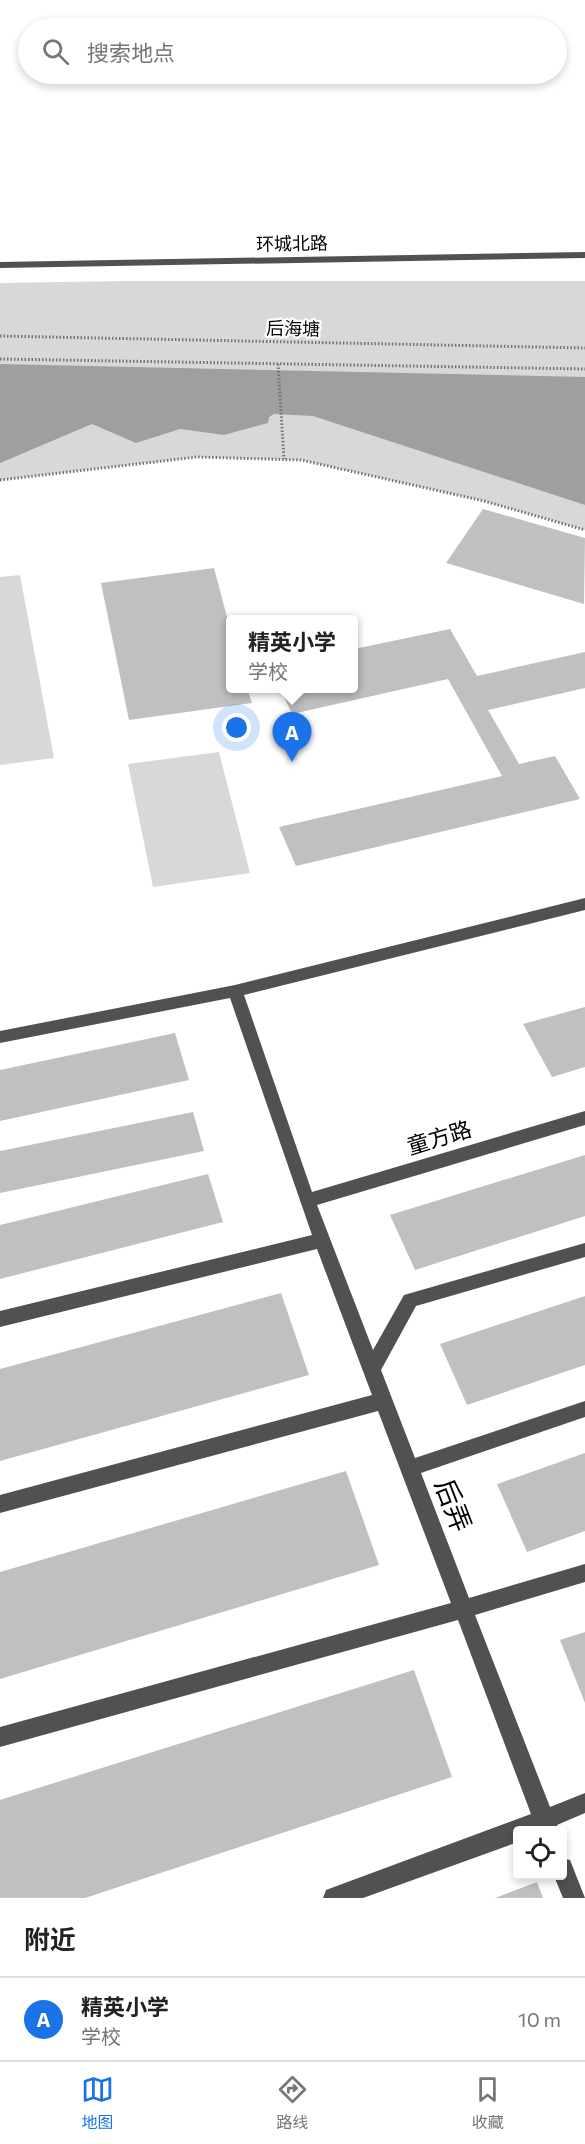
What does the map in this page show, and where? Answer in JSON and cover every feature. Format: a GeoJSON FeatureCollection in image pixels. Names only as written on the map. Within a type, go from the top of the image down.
{"type":"FeatureCollection","features":[{"type":"Feature","properties":{"kind":"street","name":"环城北路"},"geometry":{"type":"LineString","coordinates":[[0,265],[585,255]]}},
{"type":"Feature","properties":{"kind":"street"},"geometry":{"type":"LineString","coordinates":[[0,1037],[235,991],[585,904]]}},
{"type":"Feature","properties":{"kind":"street","name":"后弄"},"geometry":{"type":"LineString","coordinates":[[235,991],[307,1201],[546,1826]]}},
{"type":"Feature","properties":{"kind":"street","name":"童方路"},"geometry":{"type":"LineString","coordinates":[[307,1201],[585,1118]]}},
{"type":"Feature","properties":{"kind":"street"},"geometry":{"type":"LineString","coordinates":[[0,1319],[322,1240]]}},
{"type":"Feature","properties":{"kind":"street"},"geometry":{"type":"LineString","coordinates":[[372,1369],[410,1300],[585,1250]]}},
{"type":"Feature","properties":{"kind":"street"},"geometry":{"type":"LineString","coordinates":[[0,1504],[383,1401]]}},
{"type":"Feature","properties":{"kind":"street"},"geometry":{"type":"LineString","coordinates":[[410,1468],[585,1409]]}},
{"type":"Feature","properties":{"kind":"street"},"geometry":{"type":"LineString","coordinates":[[0,1737],[464,1609],[585,1573]]}},
{"type":"Feature","properties":{"kind":"street"},"geometry":{"type":"LineString","coordinates":[[546,1826],[585,1803]]}},
{"type":"Feature","properties":{"kind":"street"},"geometry":{"type":"LineString","coordinates":[[334,1898],[513,1833]]}},
{"type":"Feature","properties":{"kind":"street"},"geometry":{"type":"LineString","coordinates":[[567,1880],[574,1898]]}},
{"type":"Feature","properties":{"kind":"path","name":"后海塘"},"geometry":{"type":"LineString","coordinates":[[0,336],[585,348]]}},
{"type":"Feature","properties":{"kind":"path"},"geometry":{"type":"LineString","coordinates":[[0,359],[279,366],[585,369]]}},
{"type":"Feature","properties":{"kind":"path"},"geometry":{"type":"LineString","coordinates":[[279,366],[284,459]]}},
{"type":"Feature","properties":{"kind":"path"},"geometry":{"type":"LineString","coordinates":[[0,480],[197,457],[301,460],[472,498],[585,530]]}},
{"type":"Feature","properties":{"kind":"shaded area"},"geometry":{"type":"Polygon","coordinates":[[[585,281],[585,530],[484,501],[301,460],[197,457],[0,480],[0,283],[585,281]]]}},
{"type":"Feature","properties":{"kind":"shaded area"},"geometry":{"type":"Polygon","coordinates":[[[0,364],[585,377],[585,505],[313,416],[274,414],[269,417],[268,423],[224,435],[180,429],[136,443],[92,424],[0,463],[0,364]]]}},
{"type":"Feature","properties":{"kind":"shaded area"},"geometry":{"type":"Polygon","coordinates":[[[20,575],[54,758],[0,765],[0,577],[20,575]]]}},
{"type":"Feature","properties":{"kind":"shaded area"},"geometry":{"type":"Polygon","coordinates":[[[219,752],[250,873],[153,887],[128,764],[219,752]]]}},
{"type":"Feature","properties":{"kind":"building"},"geometry":{"type":"Polygon","coordinates":[[[483,509],[585,538],[584,604],[446,563],[483,509]]]}},
{"type":"Feature","properties":{"kind":"building"},"geometry":{"type":"Polygon","coordinates":[[[214,568],[227,615],[226,693],[249,693],[252,703],[129,720],[101,583],[214,568]]]}},
{"type":"Feature","properties":{"kind":"building"},"geometry":{"type":"Polygon","coordinates":[[[450,629],[477,676],[585,652],[585,688],[488,710],[519,764],[555,756],[580,799],[296,866],[279,827],[502,776],[448,679],[292,714],[282,693],[358,693],[358,648],[450,629]]]}},
{"type":"Feature","properties":{"kind":"building"},"geometry":{"type":"Polygon","coordinates":[[[585,1007],[585,1067],[552,1077],[523,1024],[585,1007]]]}},
{"type":"Feature","properties":{"kind":"building"},"geometry":{"type":"Polygon","coordinates":[[[175,1033],[189,1080],[0,1121],[0,1070],[175,1033]]]}},
{"type":"Feature","properties":{"kind":"building"},"geometry":{"type":"Polygon","coordinates":[[[193,1112],[204,1151],[0,1193],[0,1151],[193,1112]]]}},
{"type":"Feature","properties":{"kind":"building"},"geometry":{"type":"Polygon","coordinates":[[[585,1155],[585,1216],[415,1270],[390,1215],[585,1155]]]}},
{"type":"Feature","properties":{"kind":"building"},"geometry":{"type":"Polygon","coordinates":[[[208,1174],[223,1222],[0,1279],[0,1225],[208,1174]]]}},
{"type":"Feature","properties":{"kind":"building"},"geometry":{"type":"Polygon","coordinates":[[[281,1293],[309,1375],[0,1461],[0,1369],[281,1293]]]}},
{"type":"Feature","properties":{"kind":"building"},"geometry":{"type":"Polygon","coordinates":[[[585,1296],[585,1365],[467,1405],[440,1344],[585,1296]]]}},
{"type":"Feature","properties":{"kind":"building"},"geometry":{"type":"Polygon","coordinates":[[[585,1453],[585,1531],[527,1552],[497,1484],[585,1453]]]}},
{"type":"Feature","properties":{"kind":"building"},"geometry":{"type":"Polygon","coordinates":[[[346,1471],[379,1565],[0,1679],[0,1572],[346,1471]]]}},
{"type":"Feature","properties":{"kind":"building"},"geometry":{"type":"Polygon","coordinates":[[[585,1632],[585,1703],[560,1640],[585,1632]]]}},
{"type":"Feature","properties":{"kind":"building"},"geometry":{"type":"Polygon","coordinates":[[[414,1670],[452,1777],[85,1898],[0,1898],[0,1800],[414,1670]]]}},
{"type":"Feature","properties":{"kind":"building"},"geometry":{"type":"Polygon","coordinates":[[[537,1882],[543,1898],[495,1898],[537,1882]]]}},
{"type":"Feature","properties":{"kind":"place","name":"精英小学"},"geometry":{"type":"Point","coordinates":[292,762]}}]}
